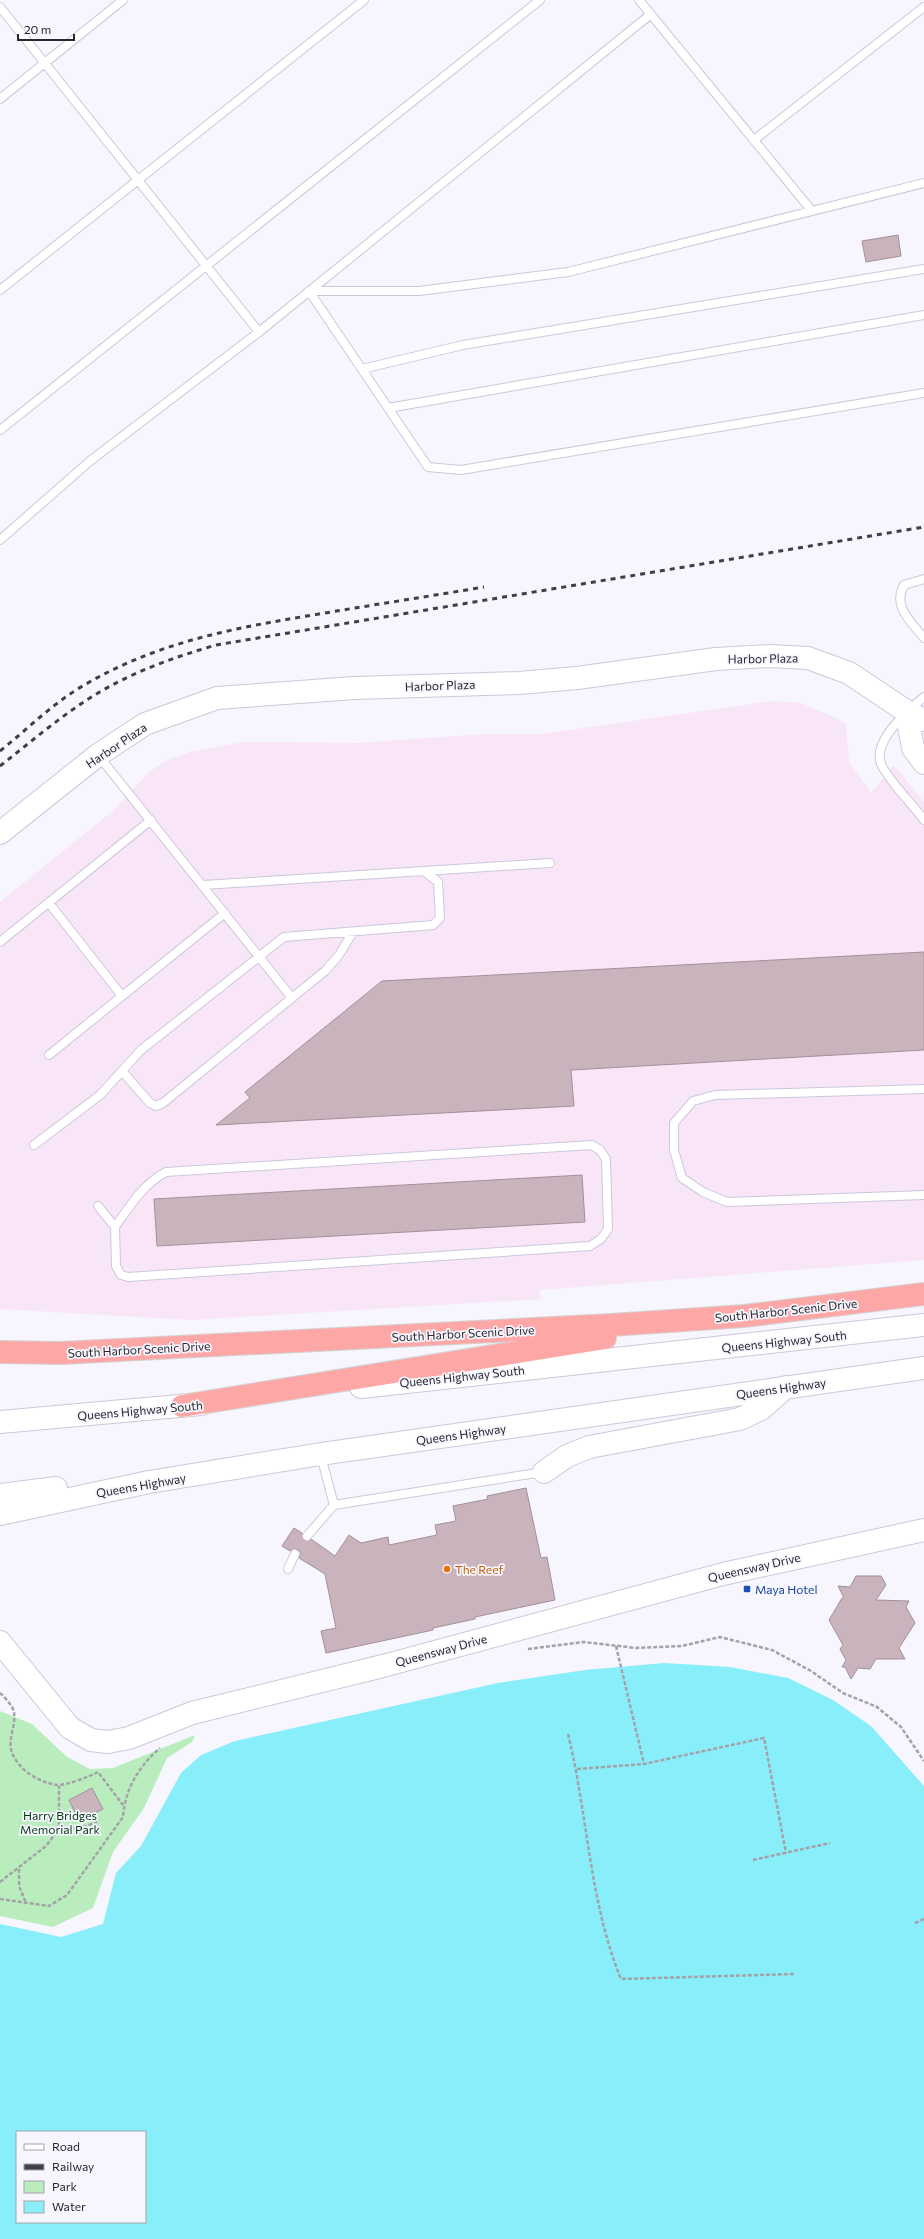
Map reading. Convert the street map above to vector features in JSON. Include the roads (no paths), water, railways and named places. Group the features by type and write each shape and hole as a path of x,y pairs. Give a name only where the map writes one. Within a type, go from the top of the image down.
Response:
{"highway":[{"name":"South Harbor Scenic Drive","path":"0,1352 61,1353 611,1325 744,1316 924,1294"},
{"path":"182,1406 744,1316"}],"main road":[{"name":"Harbor Plaza","path":"0,833 98,755 145,724 217,698 355,688 519,683 577,678 716,659 770,656 808,658 849,673 915,716"},
{"path":"915,716 913,748 924,763"},
{"name":"Queens Highway South","path":"0,1422 182,1406 924,1326"},
{"name":"Queens Highway","path":"0,1514 149,1482 321,1454 924,1368"},
{"path":"544,1472 567,1456 589,1447 740,1419 761,1409 786,1387"},
{"path":"0,1495 240,1468"},
{"path":"0,1529 21,1509"},
{"name":"Queensway Drive","path":"0,1642 70,1728 91,1740 108,1742 129,1738 192,1713 383,1666 723,1574 924,1530"}],"lane":[{"path":"0,99 123,0"},
{"path":"0,290 364,0"},
{"path":"0,430 540,0"},
{"path":"639,0 812,211"},
{"path":"0,7 259,332"},
{"path":"754,140 924,7"},
{"path":"0,540 90,461 259,332 651,14"},
{"path":"309,291 419,291 568,272 924,184"},
{"path":"362,369 463,345 924,269"},
{"path":"309,291 428,467 461,470 924,393"},
{"path":"388,408 924,315"},
{"path":"924,578 904,585 899,594 902,609 924,638"},
{"path":"924,697 915,716 887,735 880,753 882,766 924,820"},
{"path":"98,755 292,998"},
{"path":"0,942 151,820"},
{"path":"203,885 550,863"},
{"path":"34,1145 100,1095 141,1050 260,958 284,937 432,925 440,918 438,882 424,871"},
{"path":"49,903 122,996"},
{"path":"48,1055 225,913"},
{"path":"122,1071 150,1103 156,1106 164,1103 325,971 339,955 353,932"},
{"path":"924,1089 715,1095 693,1101 674,1123 674,1150 682,1178 702,1192 727,1202 924,1195"},
{"path":"98,1206 115,1227 116,1266 121,1275 128,1277 590,1246 601,1239 608,1229 606,1159 600,1150 592,1144 166,1172 154,1178 144,1188 115,1227"},
{"path":"321,1454 334,1505"},
{"path":"307,1536 334,1505 544,1472"},
{"path":"288,1569 295,1554"}],"water":[{"path":"664,1663 730,1667 788,1678 833,1700 871,1726 924,1786 924,2239 0,2239 0,1924 61,1937 103,1924 116,1873 141,1846 181,1773 201,1755 235,1741 498,1683 585,1670"}],"railway":[{"path":"0,766 72,710 112,685 156,665 185,654 216,645 924,527"},
{"path":"0,751 52,707 74,691 143,656 202,637 232,630 484,587"}],"place":[{"name":"The Reef","path":"447,1569"},
{"name":"Maya Hotel","path":"747,1589"}],"park label":[{"name":"Harry Bridges Memorial Park","path":"60,1822"}]}
